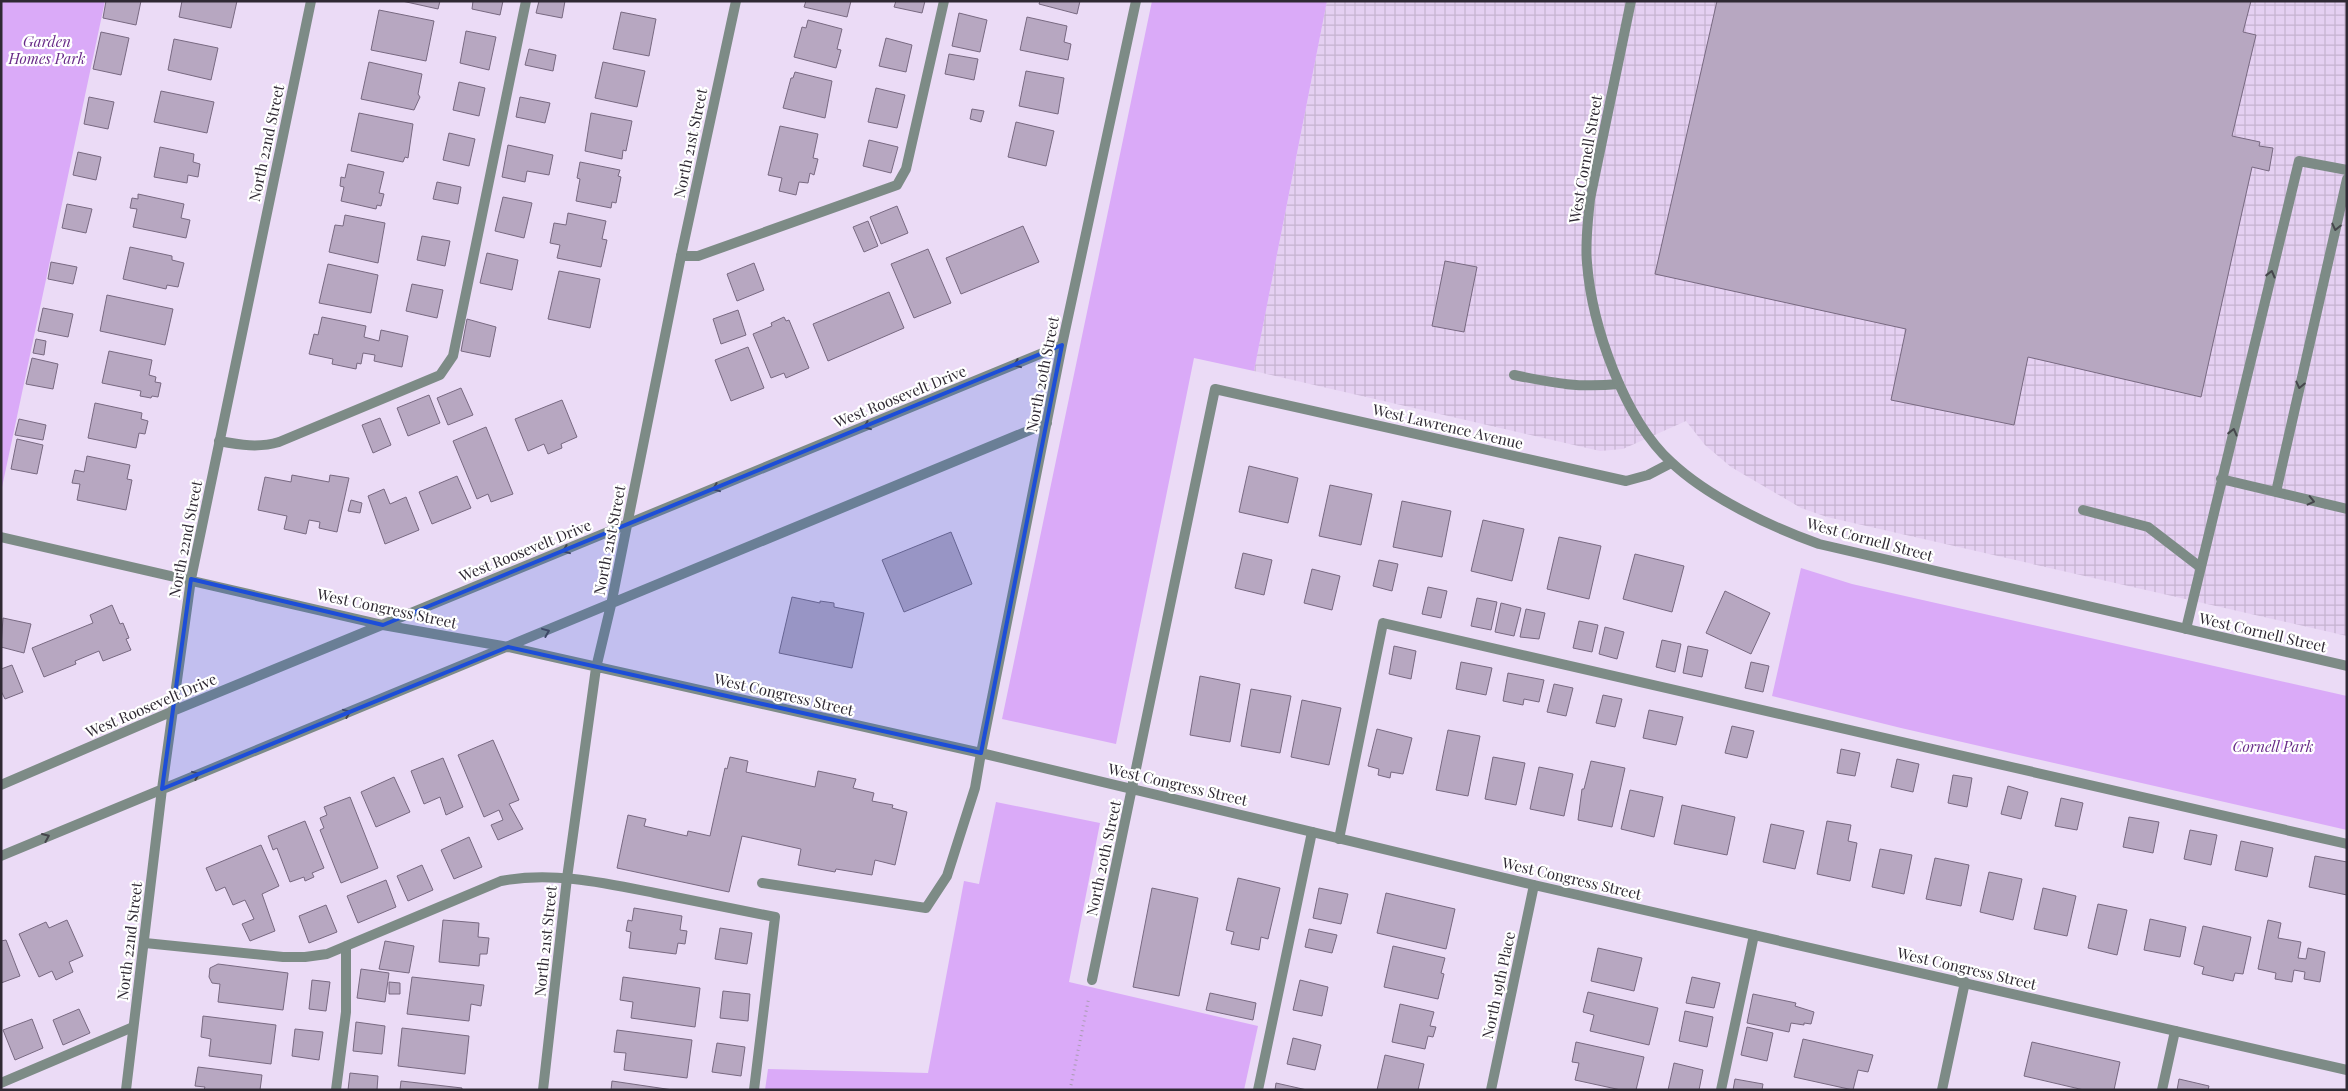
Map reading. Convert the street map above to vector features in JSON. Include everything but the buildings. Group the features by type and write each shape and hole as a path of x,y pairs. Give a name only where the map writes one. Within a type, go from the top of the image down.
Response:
{"street":[{"name":"North 22nd Street","path":"126,1090 162,789 191,579 312,1"},
{"path":"219,441 265,446 279,442 440,375 453,356 526,1"},
{"name":"North 21st Street","path":"544,1090 567,878 596,668 611,605 681,256 736,1"},
{"path":"681,256 698,256 897,185 906,169 944,1"},
{"name":"North 20th Street","path":"762,883 926,908 947,876 975,788 1062,345 1136,1"},
{"name":"West Cornell Street","path":"1630,1 1590,199 1586,230 1586,262 1604,346 1619,384 1657,448 1672,463 1706,488 1753,515 1794,535 1819,544 2347,666"},
{"path":"2186,629 2299,161 2347,170"},
{"path":"2276,492 2347,179"},
{"name":"West Roosevelt Drive","path":"1,785 173,711 1062,345"},
{"path":"1514,375 1568,386 1588,387 1619,384"},
{"name":"North 20th Street","path":"1092,980 1215,389"},
{"name":"West Lawrence Avenue","path":"1215,389 1626,481 1648,475 1672,463"},
{"path":"1,856 508,648 1048,423"},
{"path":"2221,479 2347,509"},
{"path":"2083,510 2148,527 2200,567"},
{"name":"West Congress Street","path":"1,537 191,579 383,625 508,648 981,753 1534,886 1965,982 2347,1070"},
{"path":"1339,838 1383,623 2347,844"},
{"path":"1258,1090 1312,832"},
{"path":"145,943 283,957 327,954 501,881 521,877 567,878 621,886 775,917 754,1090"},
{"name":"North 19th Place","path":"1491,1090 1534,886"},
{"path":"1721,1090 1754,935"},
{"path":"336,1090 346,1012 346,946"},
{"path":"1942,1090 1965,982"},
{"path":"1,1083 133,1027"},
{"path":"2162,1090 2175,1031"}],"path":[{"path":"1070,1090 1092,980"}],"highlighted area":[{"path":"1062,345 981,753 508,647 162,789 191,579 383,625"}],"shaded area":[{"path":"1327,1 2347,1 2347,636 1827,517 1801,508 1731,467 1705,445 1686,421 1623,449 1600,451 1254,371"}],"green space":[{"name":"Garden Homes Park","path":"1,1 105,1 1,492"},
{"path":"1152,1 1327,1 1254,371 1194,358 1116,744 1002,719"},
{"name":"Cornell Park","path":"1801,568 1852,584 2347,696 2347,830 1901,728 1772,696"},
{"path":"996,802 1100,823 1069,982 1258,1026 1244,1090 765,1090 768,1069 928,1073 964,881 979,884"}]}
